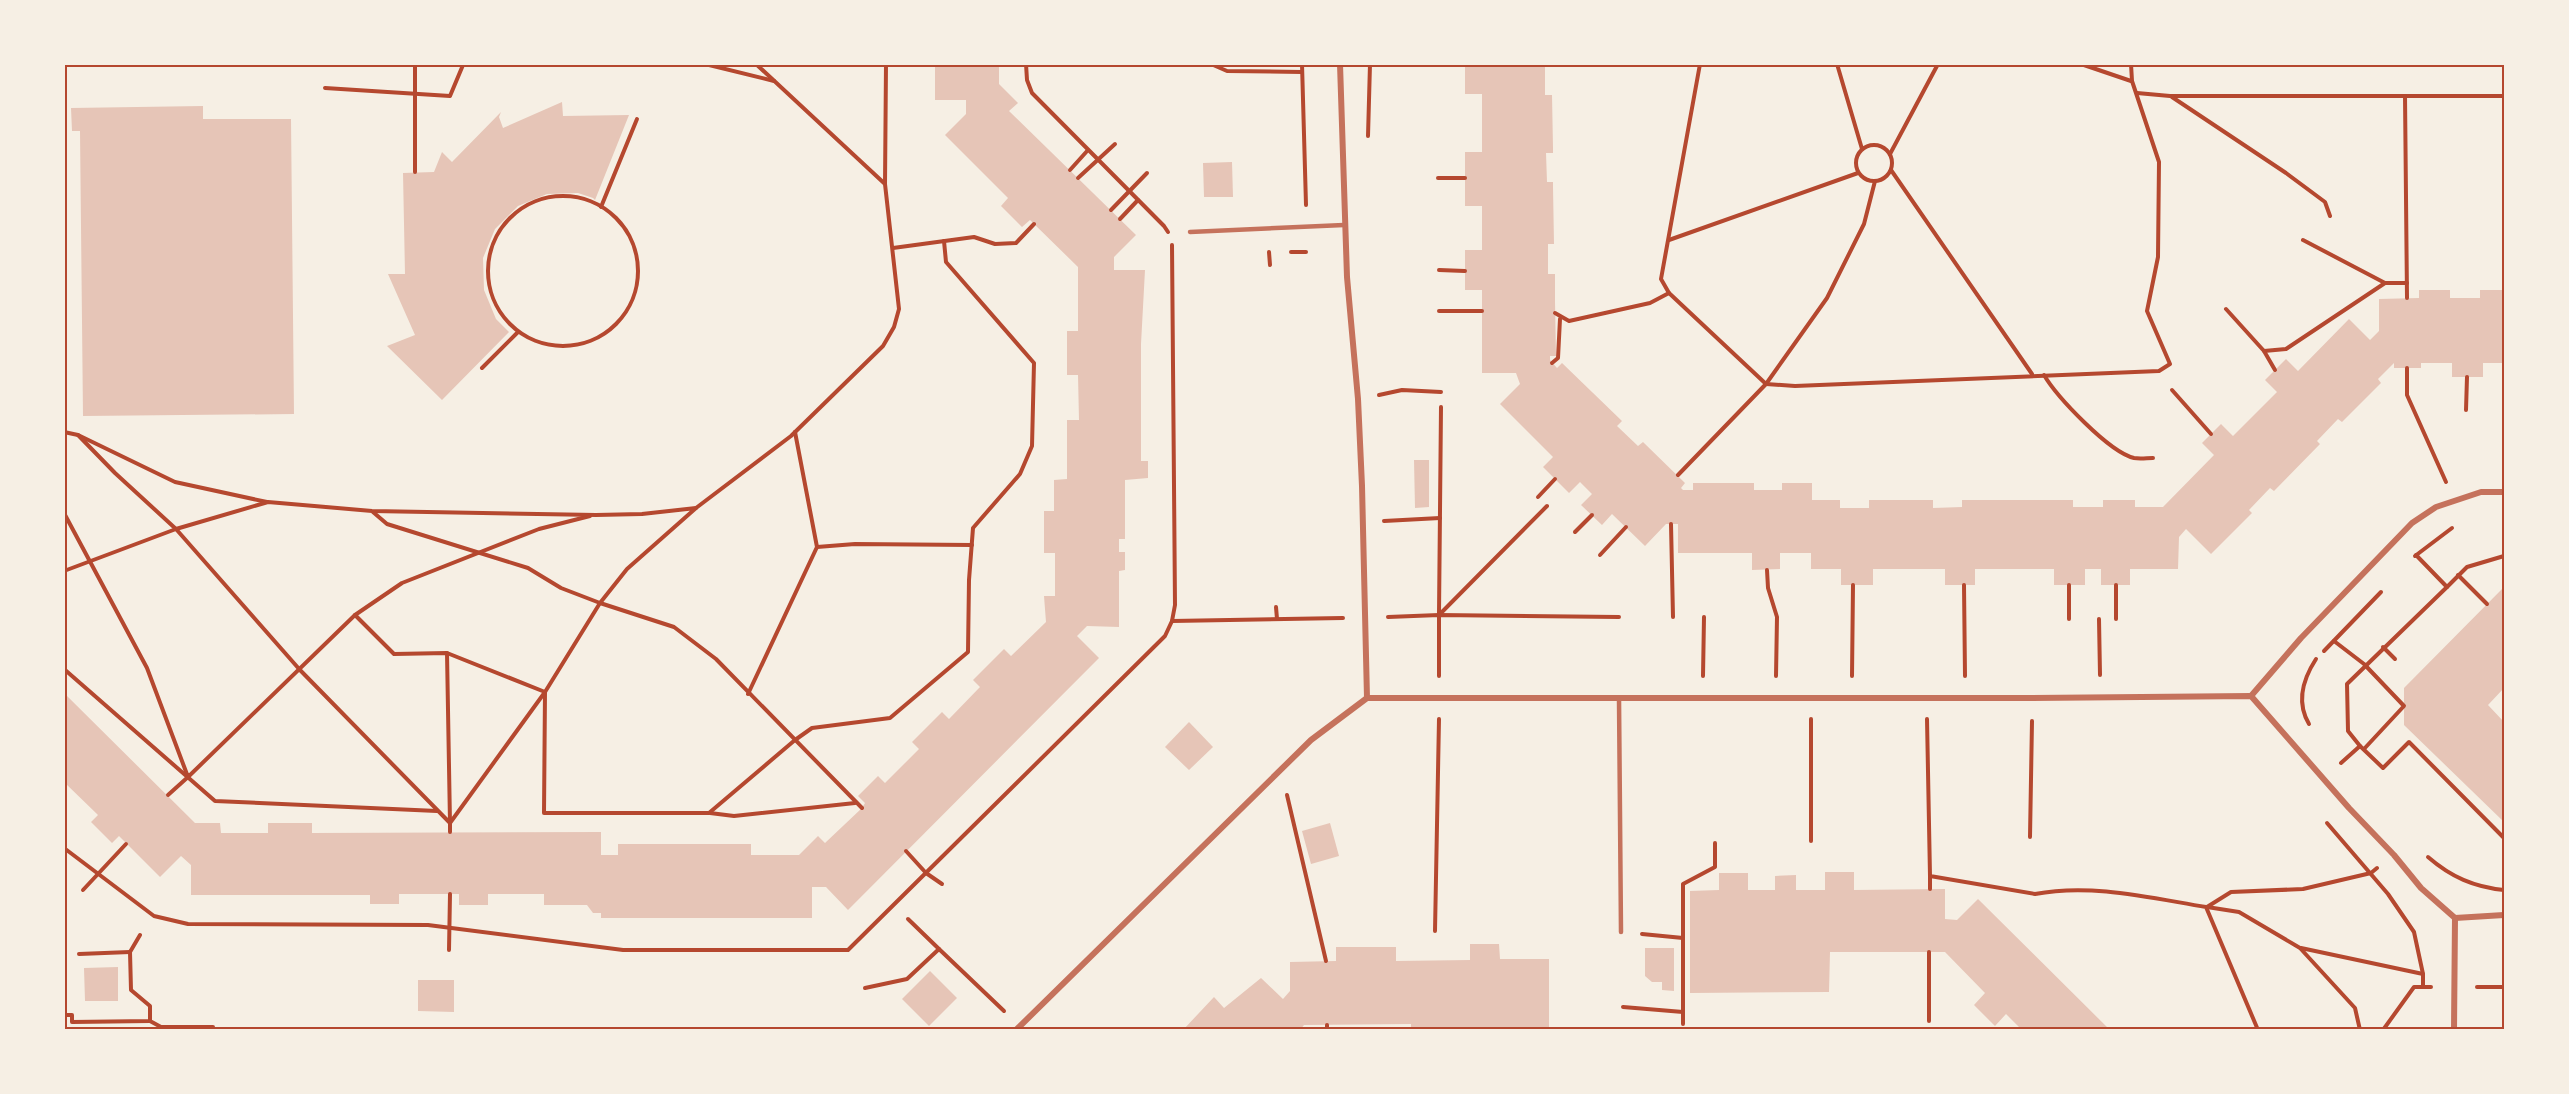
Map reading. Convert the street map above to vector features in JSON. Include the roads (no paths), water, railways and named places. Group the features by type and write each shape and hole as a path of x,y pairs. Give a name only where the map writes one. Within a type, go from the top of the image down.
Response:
{"street":[{"path":"1340,64 1344,225 1351,342 1358,399 1367,698"},
{"path":"1018,1028 1311,740 1367,698 2251,696 2301,638 2412,523 2436,507 2481,492 2505,492"},
{"path":"2251,696 2421,888 2455,918 2505,915"},
{"path":"2454,1029 2455,918"}],"lane":[{"path":"1190,232 1344,225"},
{"path":"1619,698 1621,932"}]}
